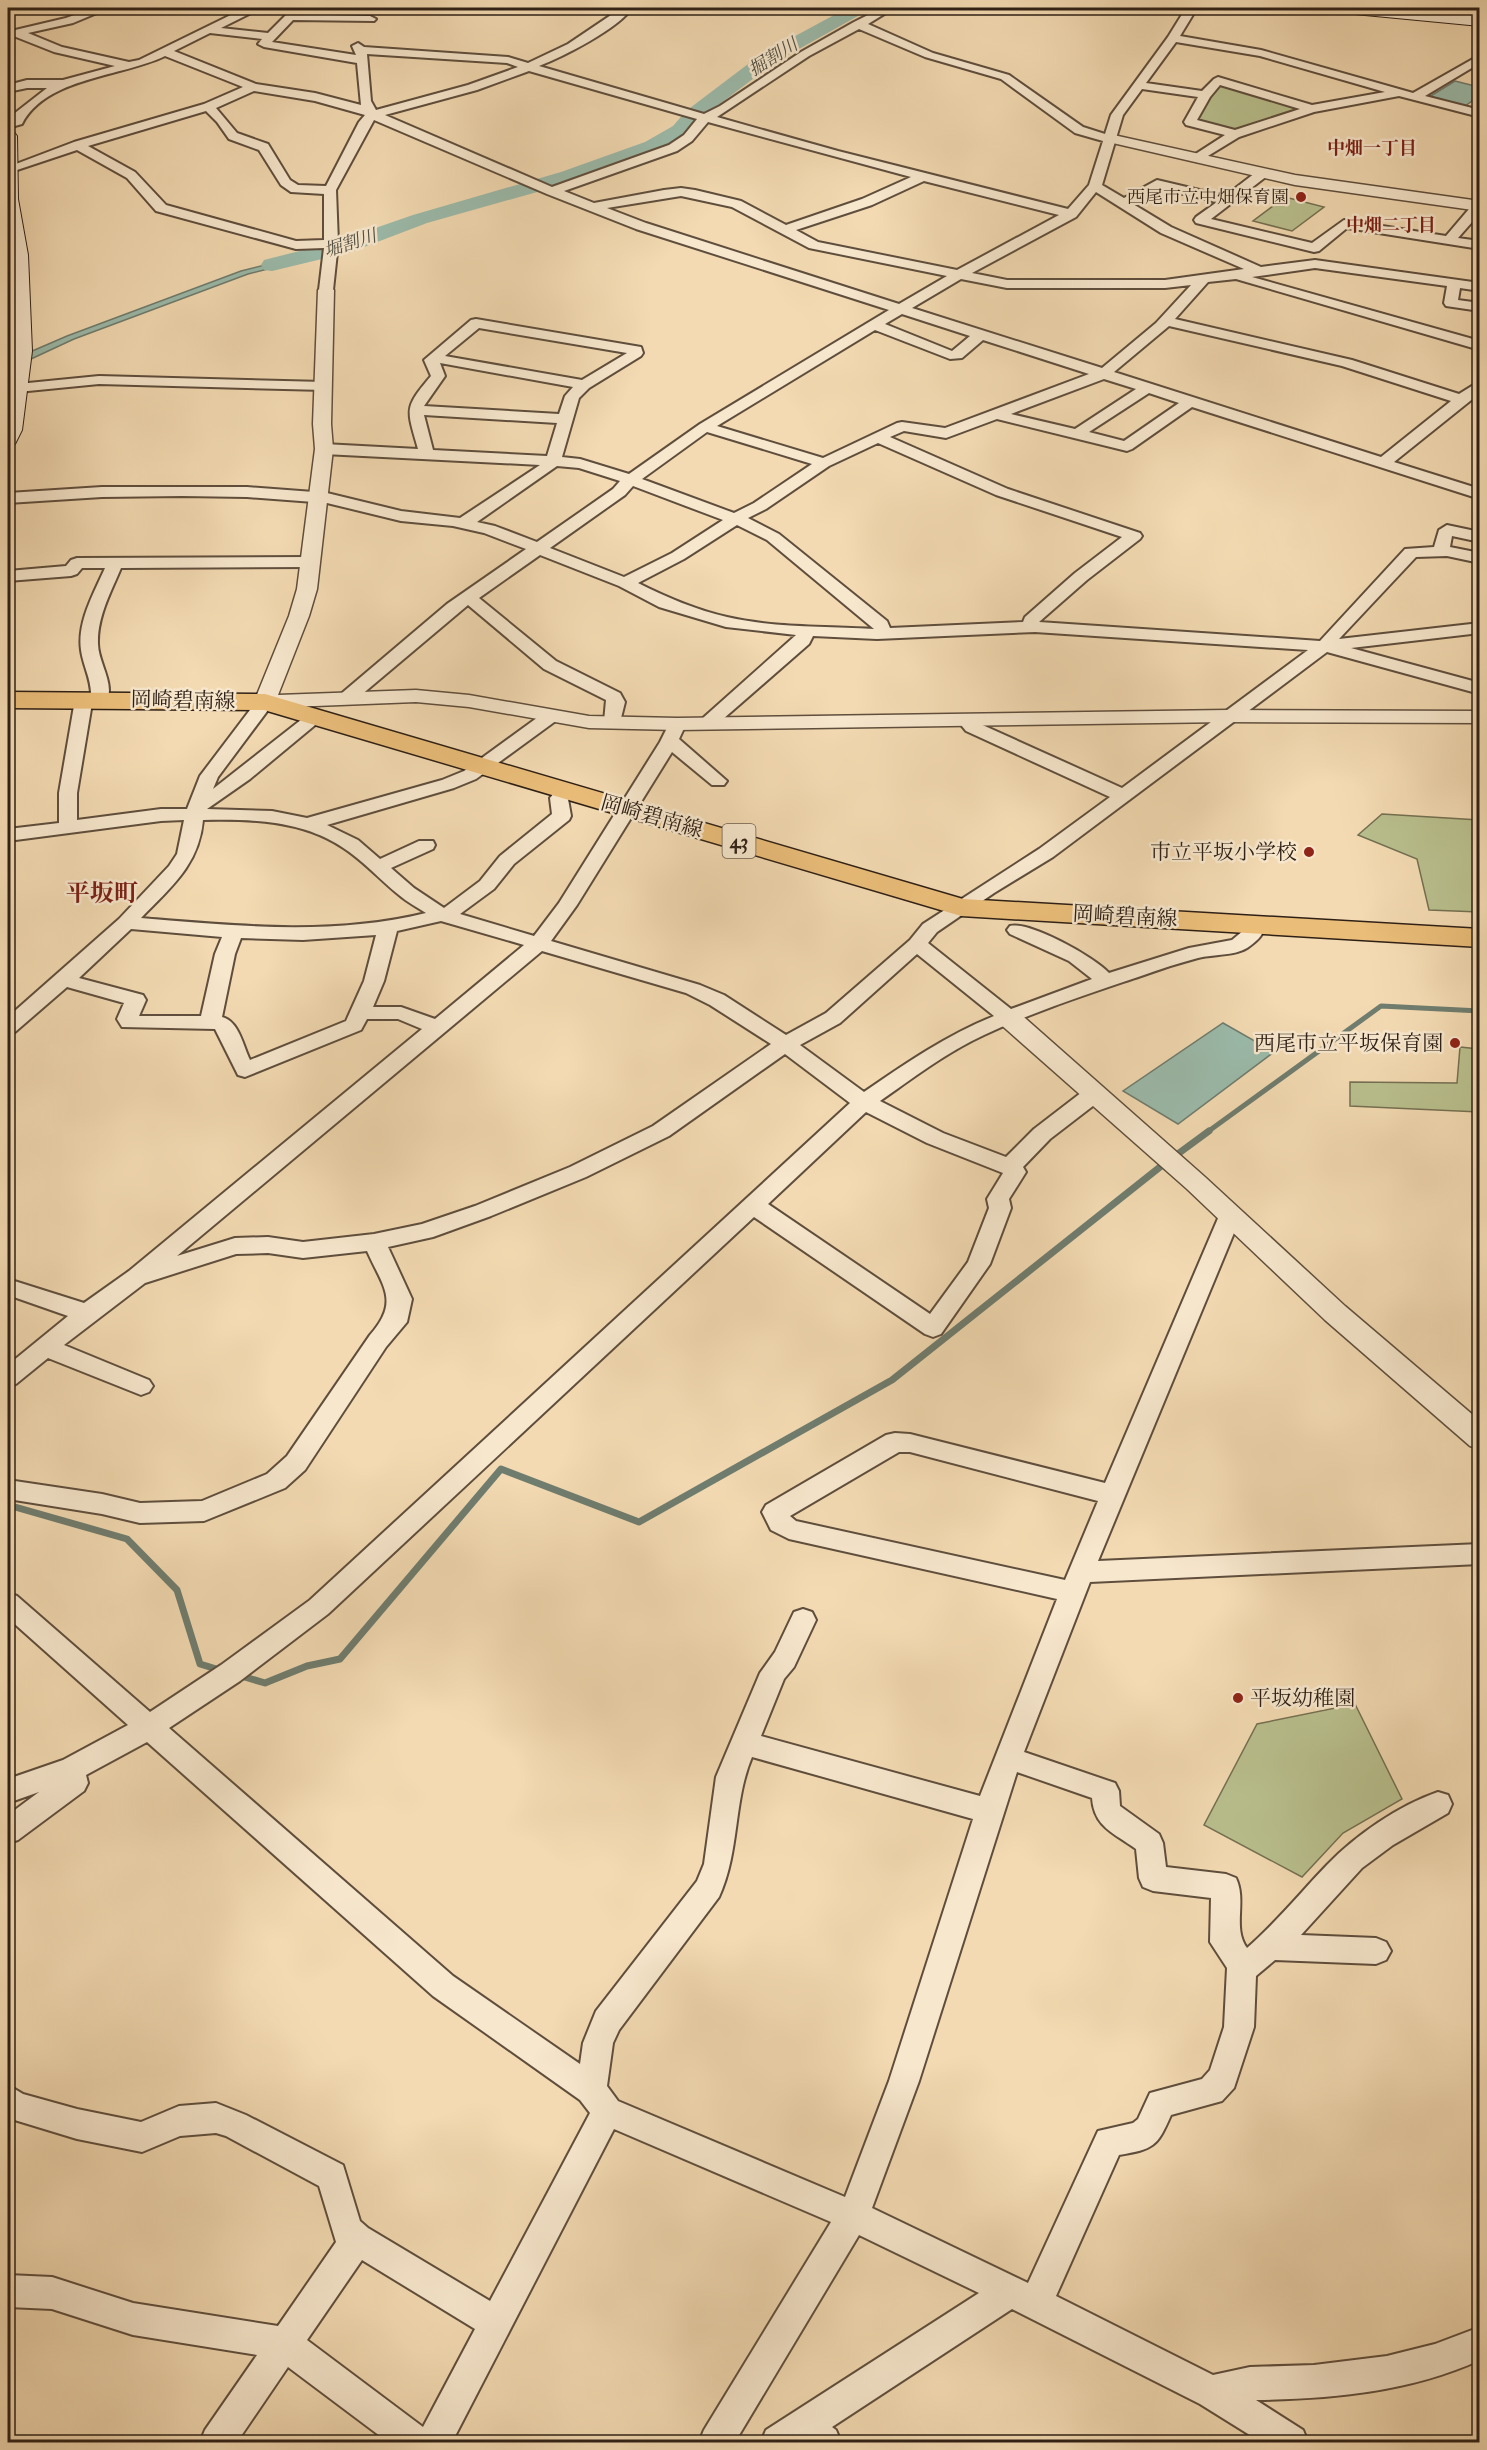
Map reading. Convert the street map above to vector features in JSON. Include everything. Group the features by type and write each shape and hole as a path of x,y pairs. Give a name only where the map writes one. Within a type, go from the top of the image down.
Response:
{"main road":[{"path":"1344,8 1479,21"},
{"path":"8,136 18,388 12,430 8,440"},
{"name":"岡崎碧南線","path":"8,700 265,702 961,907 1479,938"}],"street":[{"path":"13,34 69,21 103,8"},
{"path":"8,124 18,121 19,116 42,95 63,84 129,66 166,52 253,8"},
{"path":"596,8 626,9"},
{"path":"552,191 673,148 688,138 705,118 724,109 805,54 889,8"},
{"path":"348,697 453,608 619,492 629,480 705,427 900,308 1071,214 1095,186 1117,115 1173,38 1191,8"},
{"path":"8,1027 126,923 177,869 186,854 196,810 209,776 265,702 299,616 307,589 324,449 322,424 326,290 331,243 330,190 365,122 372,115 448,95 546,58 600,29 626,9"},
{"path":"371,13 358,33 365,101 372,115"},
{"path":"371,13 290,17 264,44 361,55 483,57 520,62 526,66 705,118 922,177 1071,214"},
{"path":"858,24 929,55 1005,77 1023,87 1079,130 1090,135 1295,180 1479,206"},
{"path":"210,30 270,37"},
{"path":"13,34 58,50 129,66"},
{"path":"1173,38 1261,53 1415,98 1479,114"},
{"path":"166,52 253,87 315,97 366,110 372,115 552,191 641,226 1479,494"},
{"path":"1415,98 1479,58"},
{"path":"1235,134 1190,122 1205,95 1218,81 1312,109"},
{"path":"8,88 27,84 63,84"},
{"path":"1137,85 1205,95"},
{"path":"10,170 78,145 208,107 253,87"},
{"path":"1198,158 1235,134 1312,109 1400,93"},
{"path":"208,107 221,119 233,136 264,147 285,182 294,189 330,190"},
{"path":"78,145 125,171 161,207 180,215 296,245 331,243"},
{"path":"1263,173 1201,220 1314,248"},
{"path":"783,230 867,202 922,177"},
{"path":"1124,204 1157,184 1227,200"},
{"path":"1095,186 1166,230 1261,272"},
{"path":"591,207 681,192 736,204 814,245 1007,284 1070,285 1202,280 1315,264 1479,287"},
{"path":"1449,240 1479,206"},
{"path":"1314,248 1344,224 1479,245"},
{"path":"1314,248 1315,264"},
{"path":"1235,276 1479,346"},
{"path":"625,583 678,556 736,518 760,506 824,463 902,426 946,433 1105,374 1166,321 1202,280"},
{"path":"1454,284 1451,303 1479,307"},
{"path":"1166,321 1347,363 1462,400"},
{"path":"427,455 415,410 420,399 438,376 431,360 476,323 636,350 636,353 584,385 572,396 553,461 547,469 528,479 488,510 462,523"},
{"path":"874,324 950,355 957,355 981,334"},
{"path":"433,358 584,385"},
{"path":"18,388 99,380 324,386"},
{"path":"1383,463 1479,385"},
{"path":"1077,434 1148,387"},
{"path":"994,414 1127,446 1191,401"},
{"path":"415,410 565,419"},
{"path":"705,427 824,463"},
{"path":"880,438 1002,492 1134,536 1098,560 1077,578 1031,621 1031,627"},
{"path":"324,449 553,461 580,464 629,480 736,518 781,543 881,625 883,633"},
{"path":"8,498 182,490 247,492 318,498 401,516 462,523 489,529 625,583 665,603 726,622 806,630 883,633 1031,627 1258,640 1324,646 1479,689"},
{"path":"1442,551 1443,538 1447,530 1479,537"},
{"path":"137,1277 235,1246 268,1245 303,1250 374,1242 425,1231 483,1211 602,1162 661,1131 784,1045 833,1018 916,945 930,928 1046,853 1324,646 1411,552 1442,551 1479,558"},
{"path":"68,827 68,793 91,700 100,678 89,647 91,630 115,562"},
{"path":"8,576 71,571 77,563 310,562"},
{"path":"468,598 485,609 550,665 614,697 616,702 613,722"},
{"path":"1324,646 1479,628"},
{"path":"709,722 803,640 806,630"},
{"path":"265,702 348,697 445,698 589,722 613,722 674,732 709,722 1228,716 1479,717"},
{"path":"196,810 217,796 284,740 317,716"},
{"path":"308,824 448,784 470,775 551,716"},
{"path":"966,720 972,727 1124,796"},
{"path":"674,732 718,781"},
{"path":"8,1378 87,1312 137,1277 539,943 567,905 674,732"},
{"path":"126,923 234,930 330,932 388,927 443,916 487,885 507,860 562,816 559,798 566,791"},
{"path":"8,835 196,810 272,817 308,824 332,833 351,844 407,892 443,916 693,989 717,999 864,1102 935,1138 1010,1167 1015,1172 998,1199 1000,1208 979,1264 933,1328 753,1205"},
{"path":"378,867 426,845"},
{"path":"1196,952 1205,945 1205,921"},
{"path":"8,1791 70,1769 150,1727 253,1657 319,1607 864,1102 931,1056 975,1031 1106,981 1196,952 1238,945 1254,932 1254,924"},
{"path":"64,980 136,1000 127,1019 129,1022 221,1023 225,1027 238,1061 245,1070 354,1025 374,981 388,927"},
{"path":"210,1023 225,954 234,930"},
{"path":"1017,930 1091,966 1106,981"},
{"path":"916,945 1008,1017 1196,1183 1327,1306 1479,1438"},
{"path":"360,1014 401,1013 438,1028"},
{"path":"1010,1167 1042,1134 1094,1094"},
{"path":"716,2442 853,2216 904,2081 989,1811 1008,1758 1199,1284 1230,1216"},
{"path":"8,1490 102,1504 140,1513 204,1511 276,1480 296,1463 378,1341 395,1322 400,1299 374,1242"},
{"path":"8,1287 87,1312"},
{"path":"45,1347 141,1386"},
{"path":"1114,1495 910,1443 896,1442 775,1512 780,1523 789,1529 1077,1582 1479,1554"},
{"path":"8,1603 443,1986 599,2101 960,2266 1212,2391 1291,2442"},
{"path":"434,2442 496,2323 599,2101 598,2043 607,2021 709,1887 718,1864 730,1777 773,1673 785,1659 803,1620"},
{"path":"744,1743 989,1811"},
{"path":"1008,1758 1105,1791 1107,1812 1149,1843 1153,1878 1226,1887 1225,1942 1244,1968"},
{"path":"8,1831 74,1783 70,1769"},
{"path":"802,2437 958,2323 1022,2298 1109,2142 1139,2137 1149,2130 1161,2103 1211,2091 1223,2078 1239,2026 1241,1970 1270,1947 1352,1859 1398,1826 1438,1804"},
{"path":"1270,1947 1376,1951"},
{"path":"10,2108 142,2137 179,2121 216,2118 235,2125 332,2176 347,2230 357,2239 496,2323"},
{"path":"217,2442 283,2343 357,2239"},
{"path":"8,2291 52,2293 133,2319 283,2343 415,2442"},
{"path":"1212,2391 1245,2384 1289,2384 1365,2376 1431,2362 1479,2343"}],"green space":[{"path":"1221,83 1303,108 1234,131 1196,121 1210,96"},
{"path":"1285,197 1324,207 1292,231 1253,221"},
{"path":"1382,814 1479,820 1479,912 1429,910 1417,859 1358,835"},
{"path":"1460,1047 1479,1049 1479,1112 1350,1106 1350,1082 1457,1083"},
{"path":"1355,1704 1402,1799 1343,1833 1302,1877 1204,1825 1257,1724"}],"shaded area":[{"path":"1455,81 1479,87 1479,96 1465,106 1429,97"},
{"path":"319,251 320,256 248,274 74,339 31,359 13,371 8,399 8,366 30,352 241,271"},
{"path":"1223,1023 1274,1052 1178,1124 1123,1091"}],"waterway":[{"name":"堀割川","path":"272,265 343,247 420,219 568,177 652,146 680,130 693,115 767,59 859,8"},
{"path":"1206,1133 1381,1006 1480,1011"},
{"path":"238,1675 265,1683 307,1666 340,1659 501,1469 639,1522 892,1380 1160,1167 1209,1131"},
{"path":"8,1505 127,1539 177,1590 200,1664 223,1671"}],"place":[{"name":"西尾市立中畑保育園","path":"1301,197"},
{"name":"市立平坂小学校","path":"1309,852"},
{"name":"西尾市立平坂保育園","path":"1455,1043"},
{"name":"平坂幼稚園","path":"1238,1698"}],"district":[{"name":"中畑一丁目","path":"1372,148"},
{"name":"中畑二丁目","path":"1391,225"},
{"name":"平坂町","path":"102,893"}],"water label":[{"name":"掘割川","path":"773,57"}]}
